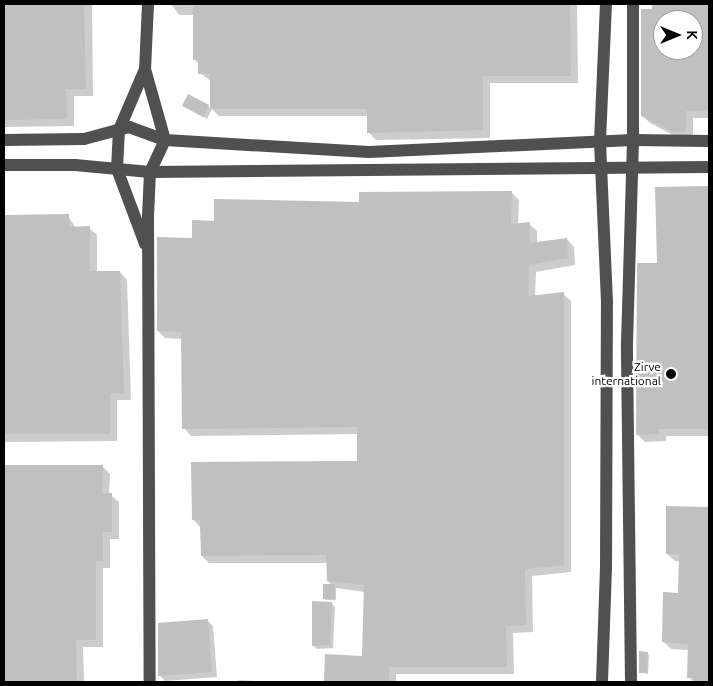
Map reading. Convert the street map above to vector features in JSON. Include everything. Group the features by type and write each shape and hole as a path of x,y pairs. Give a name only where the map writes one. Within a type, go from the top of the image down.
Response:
{"street":[{"path":"148,4 145,69 164,140 150,172 150,682"},
{"path":"602,682 606,569 607,302 600,141 606,4"},
{"path":"631,682 627,343 633,140 633,4"},
{"path":"145,69 118,130 117,169 149,252"},
{"path":"4,140 84,140 129,127 164,140 369,152 600,141 709,141"},
{"path":"4,165 150,172 709,167"}],"building":[{"path":"4,4 84,4 86,89 66,89 67,119 4,120"},
{"path":"193,4 570,4 571,76 483,76 483,130 367,133 367,109 210,109 210,74 198,74 198,60 193,60"},
{"path":"652,4 709,4 709,111 686,111 686,132 673,132 641,116 641,9 652,9"},
{"path":"188,94 209,105 203,117 182,106"},
{"path":"709,186 709,429 659,429 659,434 636,435 637,263 657,263 655,187"},
{"path":"512,191 511,224 530,222 529,243 567,238 568,258 529,265 528,296 564,292 564,565 525,569 526,625 506,626 507,667 389,667 389,682 324,682 325,654 362,656 364,585 327,581 326,555 201,556 200,520 192,520 191,462 357,461 357,427 182,429 181,332 157,331 157,237 192,238 192,220 214,221 214,199 359,202 359,192"},
{"path":"69,214 69,227 90,226 90,271 120,271 124,393 110,393 110,434 4,434 4,215"},
{"path":"4,465 103,465 102,493 112,493 112,532 103,532 103,561 96,561 96,640 76,640 77,682 4,682"},
{"path":"666,506 709,507 709,682 694,682 694,678 687,678 688,644 662,642 663,592 678,593 679,554 666,554"},
{"path":"323,584 335,584 335,599 323,599"},
{"path":"312,601 332,602 330,645 312,646"},
{"path":"208,619 212,672 158,676 158,623"},
{"path":"639,651 648,652 647,673 639,673"}],"place":[{"name":"Zirve international","path":"671,374"}]}
